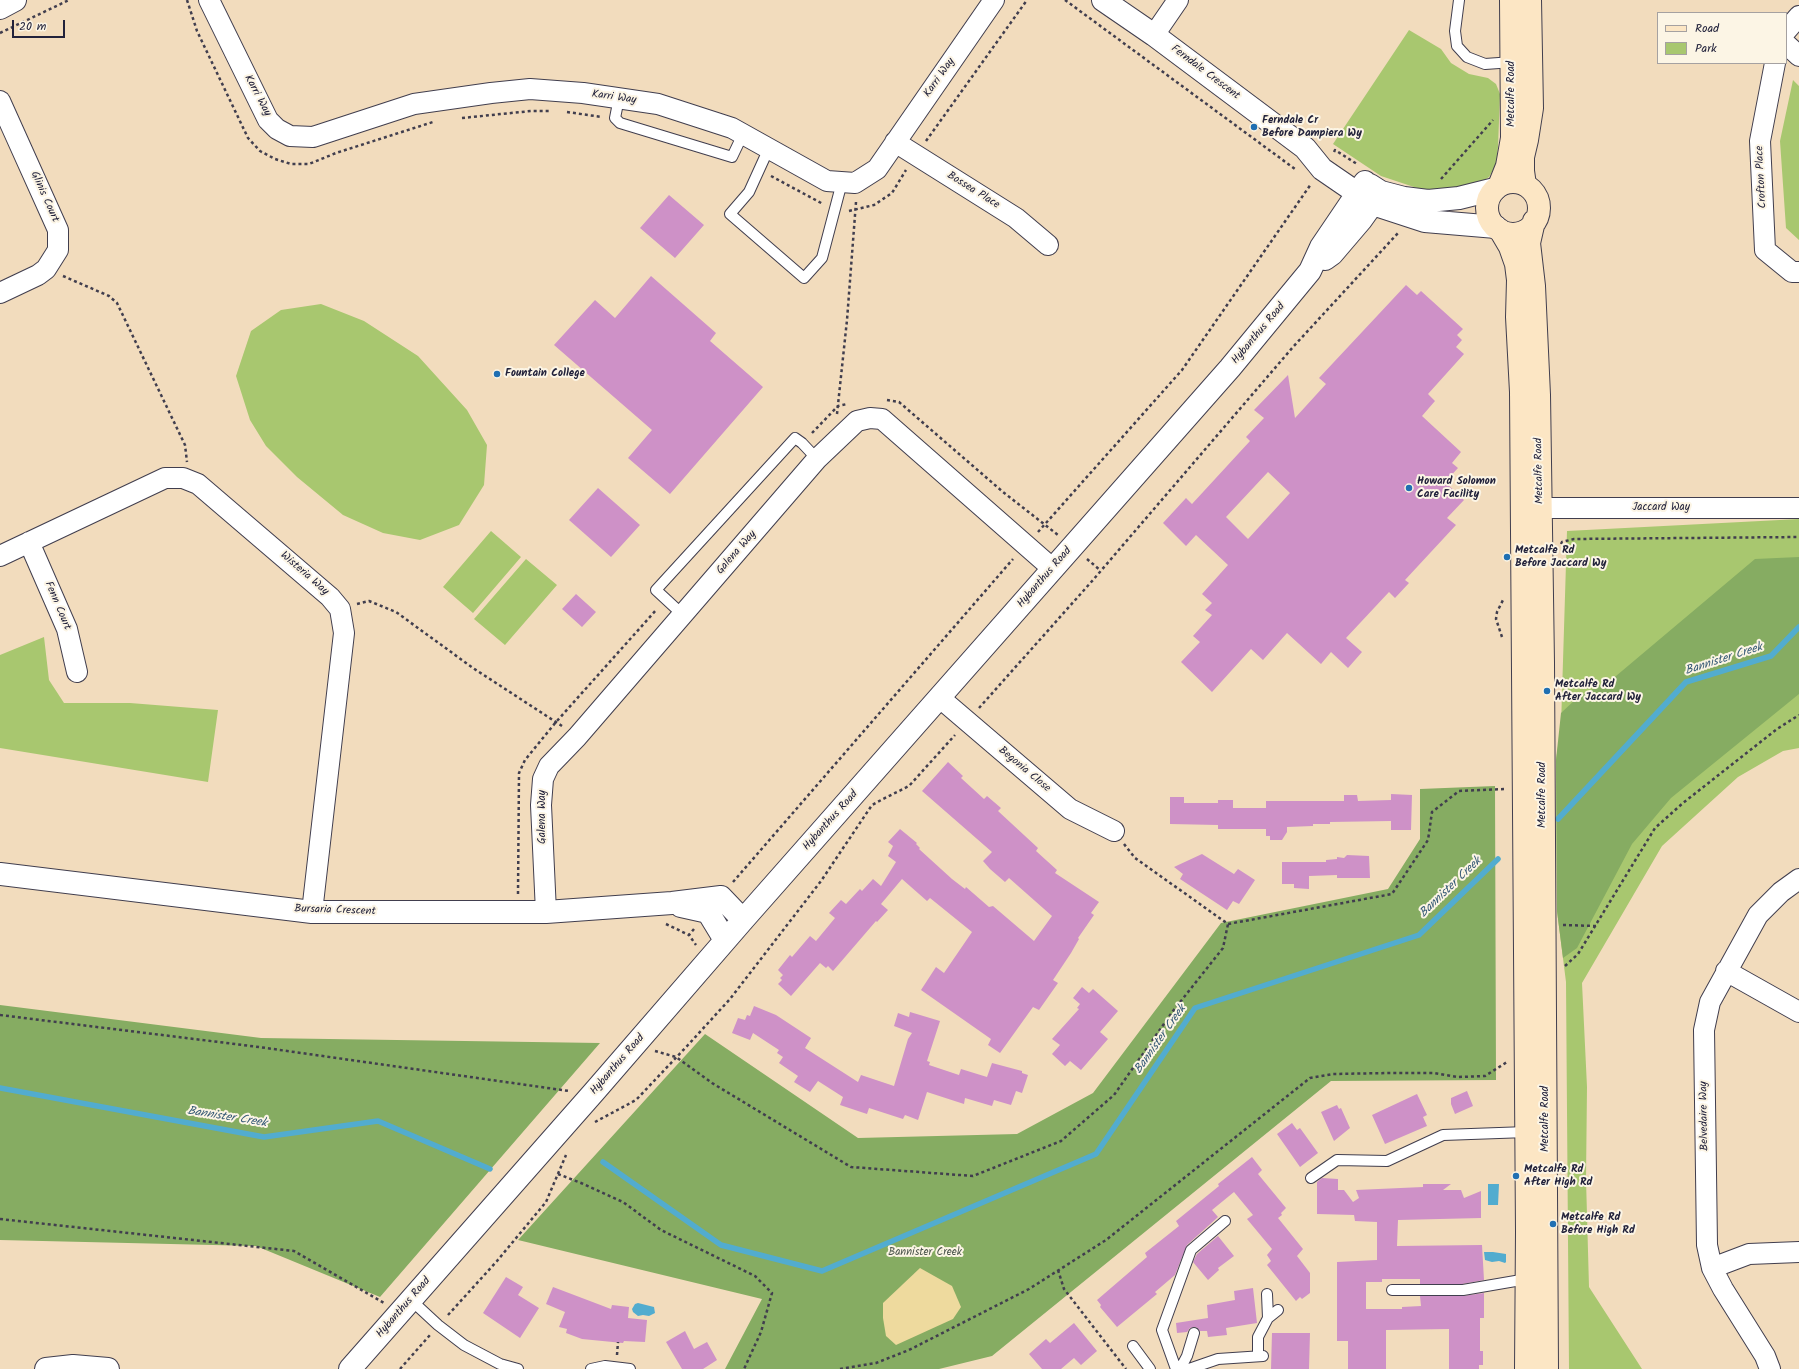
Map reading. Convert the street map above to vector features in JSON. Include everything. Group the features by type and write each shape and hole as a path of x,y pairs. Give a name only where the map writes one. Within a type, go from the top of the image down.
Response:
{"main road":[{"name":"Metcalfe Road","path":"1511,0 1521,62 1532,108 1528,140 1523,156 1523,171 1525,185 1534,192 1538,200 1539,209 1529,243 1534,286 1539,395 1531,508 1526,1369"},
{"name":"Metcalfe Road","path":"1530,0 1507,166 1497,188 1489,198 1487,207 1488,214 1510,247 1516,264 1517,317 1531,508 1547,1369"},
{"path":"1497,188 1515,182 1525,185"},
{"path":"1498,229 1513,234 1522,232 1530,227 1534,222"}],"street":[{"path":"0,8 15,0"},
{"name":"Karri Way","path":"209,0 268,120 277,129 290,136 313,137 414,104 530,89 583,93 658,104 732,128 827,181 849,183 877,169 994,0"},
{"name":"Ferndale Crescent","path":"1102,0 1154,35 1305,148 1330,158 1368,187 1425,221 1498,229"},
{"path":"1154,35 1178,0"},
{"path":"1787,30 1799,16"},
{"path":"1787,45 1799,56"},
{"name":"Crofton Place","path":"1775,64 1760,141 1765,250 1792,272 1799,272"},
{"name":"Glinis Court","path":"0,101 58,230 58,250 46,269 38,275 0,293"},
{"name":"Bossea Place","path":"895,142 1016,218 1048,245"},
{"name":"Ferndale Crescent","path":"1368,187 1404,198 1428,200 1459,198 1497,188"},
{"name":"Hybanthus Road","path":"358,1366 405,1308 725,940 1230,368 1310,271 1332,254 1368,187"},
{"name":"Galena Way","path":"546,912 541,805 543,779 549,766 578,737 817,459 857,421 870,418 882,419 969,497 1053,569"},
{"name":"Wisteria Way","path":"0,556 165,478 183,478 198,484 330,597 340,609"},
{"name":"Jaccard Way","path":"1531,508 1799,508"},
{"name":"Fenn Court","path":"29,542 67,629 77,672"},
{"path":"312,912 344,634 340,609"},
{"name":"Begonia Close","path":"940,698 1070,809 1114,831"},
{"name":"Bursaria Crescent","path":"0,874 312,912 546,912 672,903 714,905"},
{"name":"Belvedaire Way","path":"1770,1369 1765,1356 1723,1289 1712,1268 1707,1245 1704,1030 1710,1002 1758,915 1781,892 1799,880"},
{"path":"714,905 743,920"},
{"path":"714,905 725,940"},
{"path":"1726,972 1799,1012"},
{"path":"1712,1268 1749,1254 1799,1252"},
{"path":"46,1369 74,1366 108,1369"}],"lane":[{"path":"1459,0 1455,31 1458,46 1467,57 1485,64 1521,62"},
{"path":"619,98 614,118 620,123 732,157 743,134"},
{"path":"769,148 749,192 730,214 804,278 822,258 849,183"},
{"path":"684,615 656,590 795,438 817,459"},
{"path":"1311,1178 1337,1160 1387,1161 1444,1135 1527,1132"},
{"path":"1176,1369 1162,1330 1190,1250 1225,1221"},
{"path":"1392,1290 1463,1290 1527,1280"},
{"path":"1267,1294 1268,1318"},
{"path":"405,1308 438,1325 464,1345 500,1364 518,1369"},
{"path":"1189,1369 1218,1359 1260,1356 1258,1337 1268,1318 1278,1310"},
{"path":"1180,1369 1187,1356 1194,1333"},
{"path":"1132,1346 1150,1369"},
{"path":"591,1369 605,1366 630,1369"}],"path":[{"path":"0,33 69,0"},
{"path":"916,155 1027,0"},
{"path":"1065,0 1300,173"},
{"path":"458,118 532,111 553,111"},
{"path":"560,111 614,118"},
{"path":"1436,181 1442,179 1486,126 1498,116"},
{"path":"309,164 336,153 436,121"},
{"path":"1335,150 1368,187"},
{"path":"698,947 689,935 1026,545 1046,525 1182,370 1312,182 1318,186"},
{"path":"849,183 856,217 838,406 853,403"},
{"path":"976,712 1247,402 1293,347 1399,233"},
{"path":"46,269 109,296 117,303 185,445 188,458 183,478"},
{"path":"883,399 898,402 1025,511 1046,525 1100,570"},
{"path":"1561,548 1562,542 1574,540 1799,537"},
{"path":"340,609 369,601 396,612 473,668 578,737"},
{"path":"1561,969 1578,954 1654,828 1683,803 1777,729 1799,716"},
{"path":"590,1125 636,1100 745,980 821,881 872,805 909,786 959,730"},
{"path":"1114,831 1135,858 1228,924 1392,894 1428,840 1432,812 1459,791 1508,789"},
{"path":"636,1044 676,1057 712,1083 851,1167 973,1176 1061,1141 1114,1095 1173,1011 1224,948 1228,924"},
{"path":"1560,925 1596,926"},
{"path":"0,1015 260,1047 581,1092 594,1092"},
{"path":"840,1369 876,1363 909,1350 1029,1289 1106,1240 1310,1078 1333,1074 1389,1073 1434,1073 1458,1077 1484,1076 1511,1060"},
{"path":"400,1369 497,1261 546,1202 567,1152"},
{"path":"558,1174 582,1183 623,1202 661,1230 756,1276 772,1293 760,1332 744,1369"},
{"path":"0,1219 294,1251 378,1299 405,1308"},
{"path":"1058,1270 1064,1289 1126,1369"}],"green space":[{"path":"1409,30 1441,49 1451,63 1469,74 1488,78 1496,84 1500,94 1496,165 1489,177 1480,183 1439,194 1381,176 1333,144"},
{"path":"1793,80 1799,86 1799,240 1786,228 1780,141"},
{"path":"321,304 364,321 418,356 467,410 487,445 484,485 459,525 420,540 383,533 343,515 297,477 266,446 250,420 236,376 251,331 281,310"},
{"name":"Bannister Creek","path":"1799,519 1799,748 1783,751 1738,777 1662,846 1582,983 1587,1087 1586,1179 1589,1287 1642,1369 1569,1369 1566,982 1557,911 1556,760 1561,726 1567,531"},
{"path":"491,531 521,557 473,613 443,587"},
{"path":"1799,557 1799,694 1671,798 1632,844 1577,948 1563,958 1557,911 1556,760 1561,713 1577,698 1616,676 1755,559"},
{"path":"526,559 557,585 505,645 474,619"},
{"path":"44,637 49,680 64,703 130,703 218,710 208,782 0,748 0,655"},
{"name":"Bannister Creek","path":"1495,786 1496,1080 1331,1081 992,1356 939,1369 725,1369 762,1299 518,1240 705,1034 858,1138 1017,1134 1093,1093 1221,923 1388,889 1420,839 1420,789"},
{"name":"Bannister Creek","path":"0,1005 261,1038 600,1043 380,1297 256,1246 0,1240"}],"sand":[{"path":"920,1268 952,1286 961,1307 953,1319 896,1345 886,1336 883,1318 883,1303"}],"water":[{"path":"1488,1184 1499,1184 1498,1205 1488,1205"},
{"path":"1484,1252 1506,1254 1506,1262 1492,1262 1485,1260"},
{"path":"638,1303 654,1307 655,1313 649,1316 638,1316 632,1309 635,1304"}],"building":[{"path":"669,195 704,225 675,258 640,228"},
{"path":"651,276 716,333 710,341 763,387 670,494 628,458 652,430 554,345 595,300 615,318"},
{"name":"Howard Solomon Care Facility","path":"1406,285 1417,295 1421,291 1463,329 1457,335 1462,340 1456,347 1464,354 1428,394 1435,401 1422,416 1461,452 1452,463 1458,468 1445,482 1464,500 1447,518 1456,525 1405,580 1409,583 1395,598 1389,592 1346,638 1362,652 1348,668 1331,652 1321,664 1287,633 1263,660 1251,649 1212,692 1181,662 1200,642 1193,636 1212,615 1205,610 1212,603 1202,594 1228,565 1196,535 1186,546 1163,523 1186,498 1192,504 1250,441 1246,437 1264,418 1254,410 1288,375 1295,418 1326,384 1319,378","holes":["1268,472 1290,493 1248,539 1226,517"]},
{"path":"598,488 640,525 611,557 569,520"},
{"path":"576,594 596,612 582,627 562,609"},
{"path":"948,762 963,776 961,778 984,799 987,796 1001,808 998,811 1038,848 1036,851 1057,870 1055,873 1099,902 1091,913 1094,915 1078,938 1079,939 1071,953 1053,980 1058,983 1039,1010 1033,1007 1000,1053 988,1045 991,1039 921,990 936,967 944,973 972,932 930,898 927,901 902,879 881,904 888,910 877,922 876,921 833,971 828,966 826,968 820,963 791,996 778,984 782,980 780,978 783,975 778,970 790,955 792,957 810,936 816,941 835,918 829,913 841,900 846,904 860,889 862,891 873,879 881,886 896,862 888,856 893,846 888,842 900,829 917,843 916,844 920,848 919,849 952,879 965,889 966,887 989,907 993,906 1034,941 1052,916 1009,878 1005,882 990,869 983,861 992,852 922,791"},
{"path":"1391,794 1412,795 1411,830 1391,830 1391,821 1330,822 1330,824 1313,824 1313,826 1287,827 1287,832 1282,840 1270,840 1270,836 1266,836 1266,829 1218,829 1218,825 1170,824 1170,797 1184,797 1184,803 1218,803 1218,800 1233,800 1233,808 1266,808 1266,801 1344,801 1344,795 1357,795 1358,801 1391,800"},
{"path":"1202,854 1234,874 1238,869 1255,880 1239,904 1233,901 1227,910 1180,879 1183,874 1174,867"},
{"path":"1347,855 1369,856 1370,878 1337,878 1337,875 1309,876 1309,889 1294,888 1294,884 1282,884 1282,862 1326,862 1326,860 1337,859 1337,857 1344,858"},
{"path":"1082,987 1089,993 1093,989 1118,1011 1100,1032 1108,1039 1081,1070 1070,1061 1065,1066 1052,1054 1060,1045 1052,1039 1079,1009 1077,1008 1080,1004 1073,998"},
{"path":"754,1006 776,1015 811,1038 805,1048 858,1082 861,1075 894,1086 908,1039 912,1033 894,1026 898,1013 909,1017 910,1012 940,1021 927,1061 930,1062 929,1065 959,1075 961,1069 987,1077 992,1063 1022,1071 1022,1073 1028,1075 1022,1093 1016,1091 1011,1105 994,1100 992,1106 965,1098 964,1104 927,1092 918,1120 905,1115 903,1119 869,1108 867,1114 840,1105 843,1097 818,1081 810,1092 794,1082 798,1076 779,1063 783,1057 777,1053 779,1050 753,1033 750,1040 732,1033 738,1018 745,1020 747,1015 750,1016"},
{"path":"1467,1091 1473,1106 1455,1114 1451,1104 1451,1098"},
{"path":"1417,1094 1427,1115 1423,1117 1427,1126 1385,1144 1372,1115"},
{"path":"1337,1105 1339,1109 1341,1108 1350,1128 1334,1141 1321,1112"},
{"path":"1292,1123 1297,1130 1300,1128 1318,1153 1300,1167 1277,1134"},
{"path":"1252,1157 1262,1170 1258,1174 1286,1208 1281,1213 1282,1215 1278,1218 1303,1249 1297,1256 1310,1273 1310,1293 1302,1299 1300,1297 1296,1301 1267,1265 1271,1261 1267,1255 1272,1249 1247,1219 1253,1215 1234,1192 1212,1210 1218,1217 1187,1245 1175,1275 1155,1292 1157,1294 1117,1327 1100,1307 1101,1305 1097,1300 1147,1257 1145,1253 1179,1226 1176,1221 1219,1186 1218,1184"},
{"path":"1322,1178 1338,1179 1338,1190 1344,1190 1353,1202 1359,1198 1356,1190 1423,1187 1423,1184 1451,1184 1443,1190 1461,1190 1464,1198 1481,1191 1481,1218 1398,1220 1397,1246 1482,1245 1484,1280 1462,1284 1420,1284 1420,1279 1382,1279 1382,1282 1366,1282 1366,1309 1402,1309 1402,1307 1421,1306 1420,1296 1463,1296 1484,1293 1484,1318 1480,1318 1480,1351 1483,1351 1483,1365 1479,1365 1479,1369 1449,1369 1449,1329 1386,1330 1386,1369 1348,1369 1348,1341 1337,1341 1337,1262 1377,1260 1377,1222 1355,1221 1354,1215 1317,1214 1317,1182"},
{"path":"1218,1236 1234,1256 1218,1268 1219,1270 1208,1280 1193,1262 1197,1254"},
{"path":"506,1277 523,1287 518,1295 539,1308 520,1338 483,1313"},
{"path":"553,1287 611,1309 612,1305 629,1307 628,1318 647,1320 645,1342 624,1341 623,1343 582,1339 566,1333 567,1329 559,1327 565,1312 546,1304"},
{"path":"1253,1288 1257,1323 1226,1328 1227,1335 1208,1337 1207,1331 1200,1331 1196,1327 1190,1328 1187,1332 1177,1333 1176,1323 1208,1318 1207,1305 1235,1300 1234,1291"},
{"path":"1074,1323 1097,1351 1081,1365 1074,1358 1061,1369 1042,1369 1029,1354 1046,1339 1050,1343"},
{"path":"685,1331 694,1349 707,1342 717,1360 703,1369 682,1369 666,1342"},
{"path":"1272,1333 1310,1333 1309,1369 1271,1369"}],"waterway":[{"name":"Bannister Creek","path":"1558,819 1686,682 1771,656 1799,627"},
{"name":"Bannister Creek","path":"603,1162 721,1245 822,1271 1096,1154 1195,1008 1419,935 1498,859"},
{"name":"Bannister Creek","path":"0,1088 264,1137 378,1121 490,1169"}],"place":[{"name":"Ferndale Cr Before Dampiera Wy","path":"1254,127"},
{"name":"Fountain College","path":"497,374"},
{"name":"Howard Solomon Care Facility","path":"1409,488"},
{"name":"Metcalfe Rd Before Jaccard Wy","path":"1507,557"},
{"name":"Metcalfe Rd After Jaccard Wy","path":"1547,691"},
{"name":"Metcalfe Rd After High Rd","path":"1516,1176"},
{"name":"Metcalfe Rd Before High Rd","path":"1553,1224"}]}
